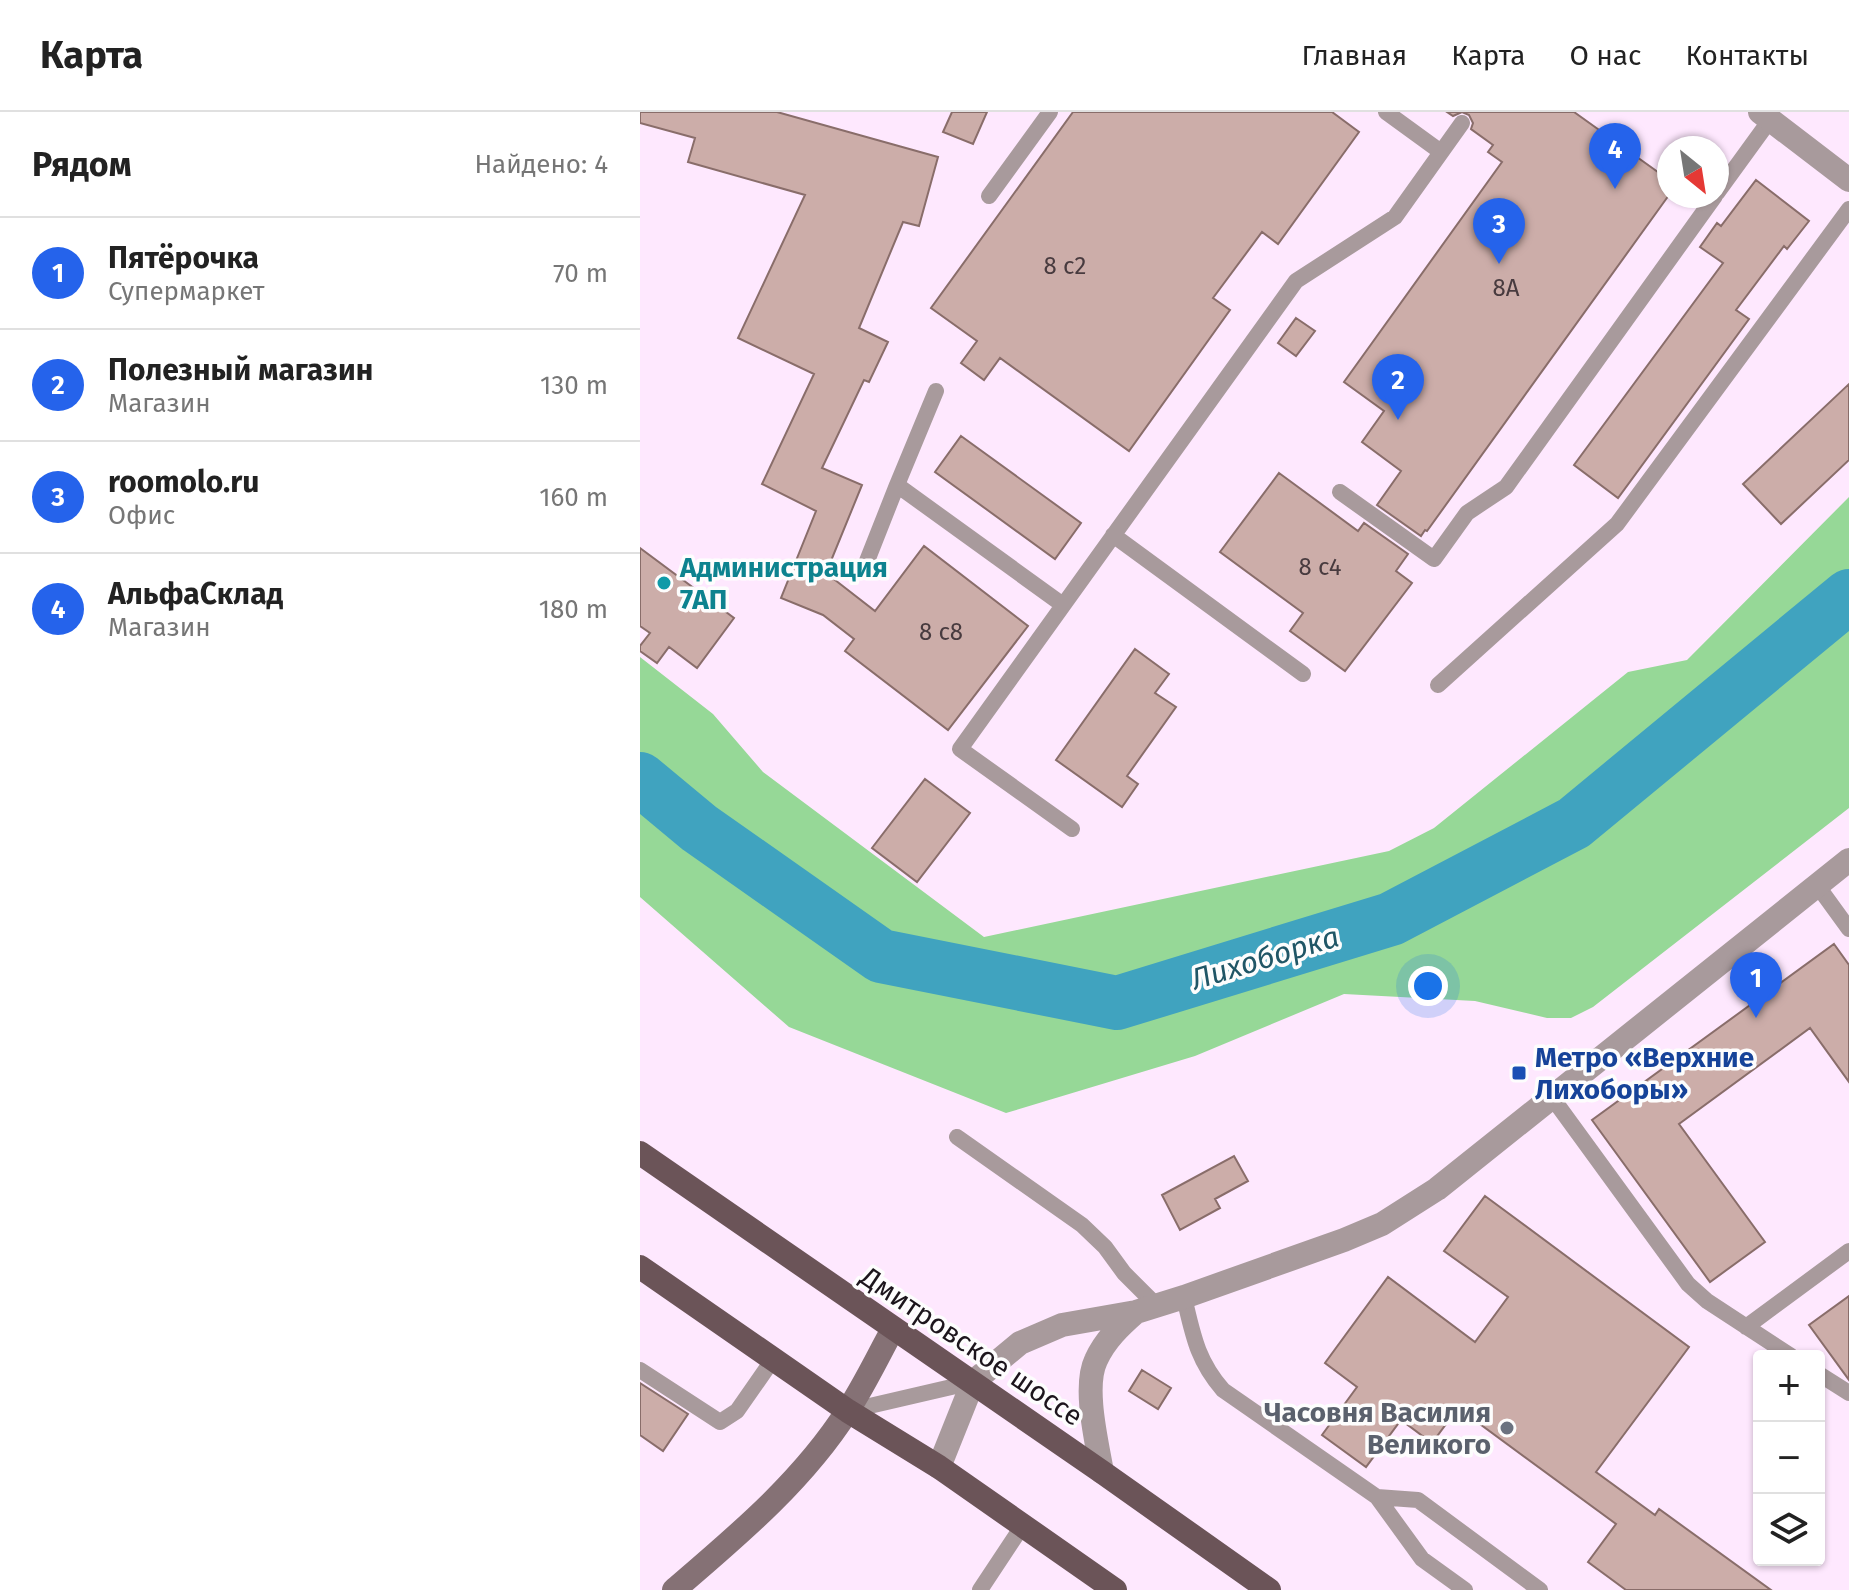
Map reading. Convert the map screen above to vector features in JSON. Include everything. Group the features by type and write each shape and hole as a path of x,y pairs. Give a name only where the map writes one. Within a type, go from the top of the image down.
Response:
{"main road":[{"name":"Дмитровское шоссе","path":"640,1153 1269,1590"},
{"path":"640,1267 848,1411 939,1467 1115,1590"},
{"path":"674,1590 764,1512 812,1458 848,1411 893,1329"}],"street":[{"path":"1765,116 1849,180"},
{"path":"939,1467 973,1382 1020,1343 1062,1325 1184,1297 1382,1224 1437,1189 1849,860"},
{"path":"1102,1472 1091,1394 1092,1372 1095,1361 1113,1332 1146,1308"}],"lane":[{"path":"989,196 1050,112"},
{"path":"1386,112 1441,152"},
{"path":"1729,174 1765,116"},
{"path":"1072,829 960,749 1296,281 1395,217 1462,123"},
{"path":"1340,492 1434,559 1467,513 1506,487 1707,208"},
{"path":"1438,685 1617,524 1849,209"},
{"path":"867,561 936,391"},
{"path":"897,485 1063,605"},
{"path":"1113,535 1303,674"},
{"path":"1817,885 1849,929"},
{"path":"1551,1096 1700,1296 1782,1350"},
{"path":"957,1137 1082,1225 1105,1247 1146,1308"},
{"path":"1746,1327 1849,1251"},
{"path":"1678,1270 1693,1259"},
{"path":"1184,1297 1196,1350 1223,1390 1377,1497 1422,1559 1465,1590"},
{"path":"640,1370 720,1422 737,1411 774,1358"},
{"path":"1825,1378 1849,1393"},
{"path":"848,1411 973,1382"},
{"path":"1377,1497 1418,1500 1540,1590"},
{"path":"980,1590 1023,1525"}],"green space":[{"path":"1849,497 1849,808 1593,1007 1571,1018 1547,1018 1475,1001 1344,994 1195,1056 1006,1113 789,1027 640,897 640,657 713,714 763,772 984,937 1389,851 1434,828 1628,672 1687,660"}],"building":[{"path":"640,112 777,112 938,157 919,226 903,222 859,328 888,342 869,382 864,380 822,468 862,485 826,573 875,611 924,546 1028,626 948,730 845,651 854,639 823,615 781,598 816,511 762,484 814,374 738,338 805,195 688,162 695,138 640,123"},
{"path":"952,112 987,112 973,144 943,132"},
{"path":"1073,112 1332,112 1359,132 1278,244 1262,232 1213,298 1230,310 1129,451 1000,358 984,380 961,363 977,341 931,308"},
{"path":"1462,112 1574,112 1657,171 1657,208 1660,208 1421,536 1377,505 1401,471 1362,442 1384,411 1344,382 1502,162 1488,152 1493,145 1471,129 1473,123 1469,115"},
{"path":"1756,180 1809,221 1787,249 1784,246 1736,310 1749,319 1618,498 1574,465 1723,263 1700,247 1717,223 1721,226"},
{"path":"1296,318 1315,331 1296,356 1278,343"},
{"path":"1849,384 1849,460 1781,524 1743,484"},
{"path":"961,436 1081,523 1055,559 935,472"},
{"path":"1279,473 1358,531 1364,523 1408,554 1396,571 1412,583 1345,671 1290,631 1303,613 1220,552"},
{"name":"Администрация 7АП","path":"640,548 734,618 697,668 669,647 657,663 640,651 640,646 650,633 640,626"},
{"path":"1135,649 1169,674 1155,693 1176,707 1127,776 1138,784 1122,807 1056,760"},
{"path":"925,779 970,813 917,882 872,848"},
{"path":"1834,944 1849,965 1849,1082 1810,1028 1679,1124 1765,1242 1710,1282 1592,1120"},
{"path":"1234,1156 1248,1181 1215,1199 1220,1208 1180,1230 1162,1195"},
{"path":"1485,1196 1689,1347 1596,1472 1655,1515 1659,1509 1771,1590 1626,1590 1588,1562 1616,1524 1458,1408 1432,1443 1401,1420 1366,1467 1322,1435 1357,1387 1325,1363 1388,1277 1475,1342 1508,1297 1444,1251"},
{"path":"1849,1296 1849,1380 1809,1325"},
{"path":"1142,1370 1171,1388 1158,1409 1129,1391"},
{"path":"640,1383 688,1414 663,1451 640,1435"}],"waterway":[{"name":"Лихоборка","path":"640,779 699,828 881,956 1117,1003 1391,919 1574,823 1849,596"}],"place":[{"name":"АльфаСклад","path":"1615,189"},
{"name":"roomolo.ru","path":"1499,264"},
{"name":"Полезный магазин","path":"1398,420"},
{"name":"Администрация 7АП","path":"664,583"},
{"name":"Пятёрочка","path":"1756,1018"},
{"name":"Метро «Верхние Лихоборы»","path":"1519,1073"},
{"name":"Часовня Василия Великого","path":"1507,1428"}]}
